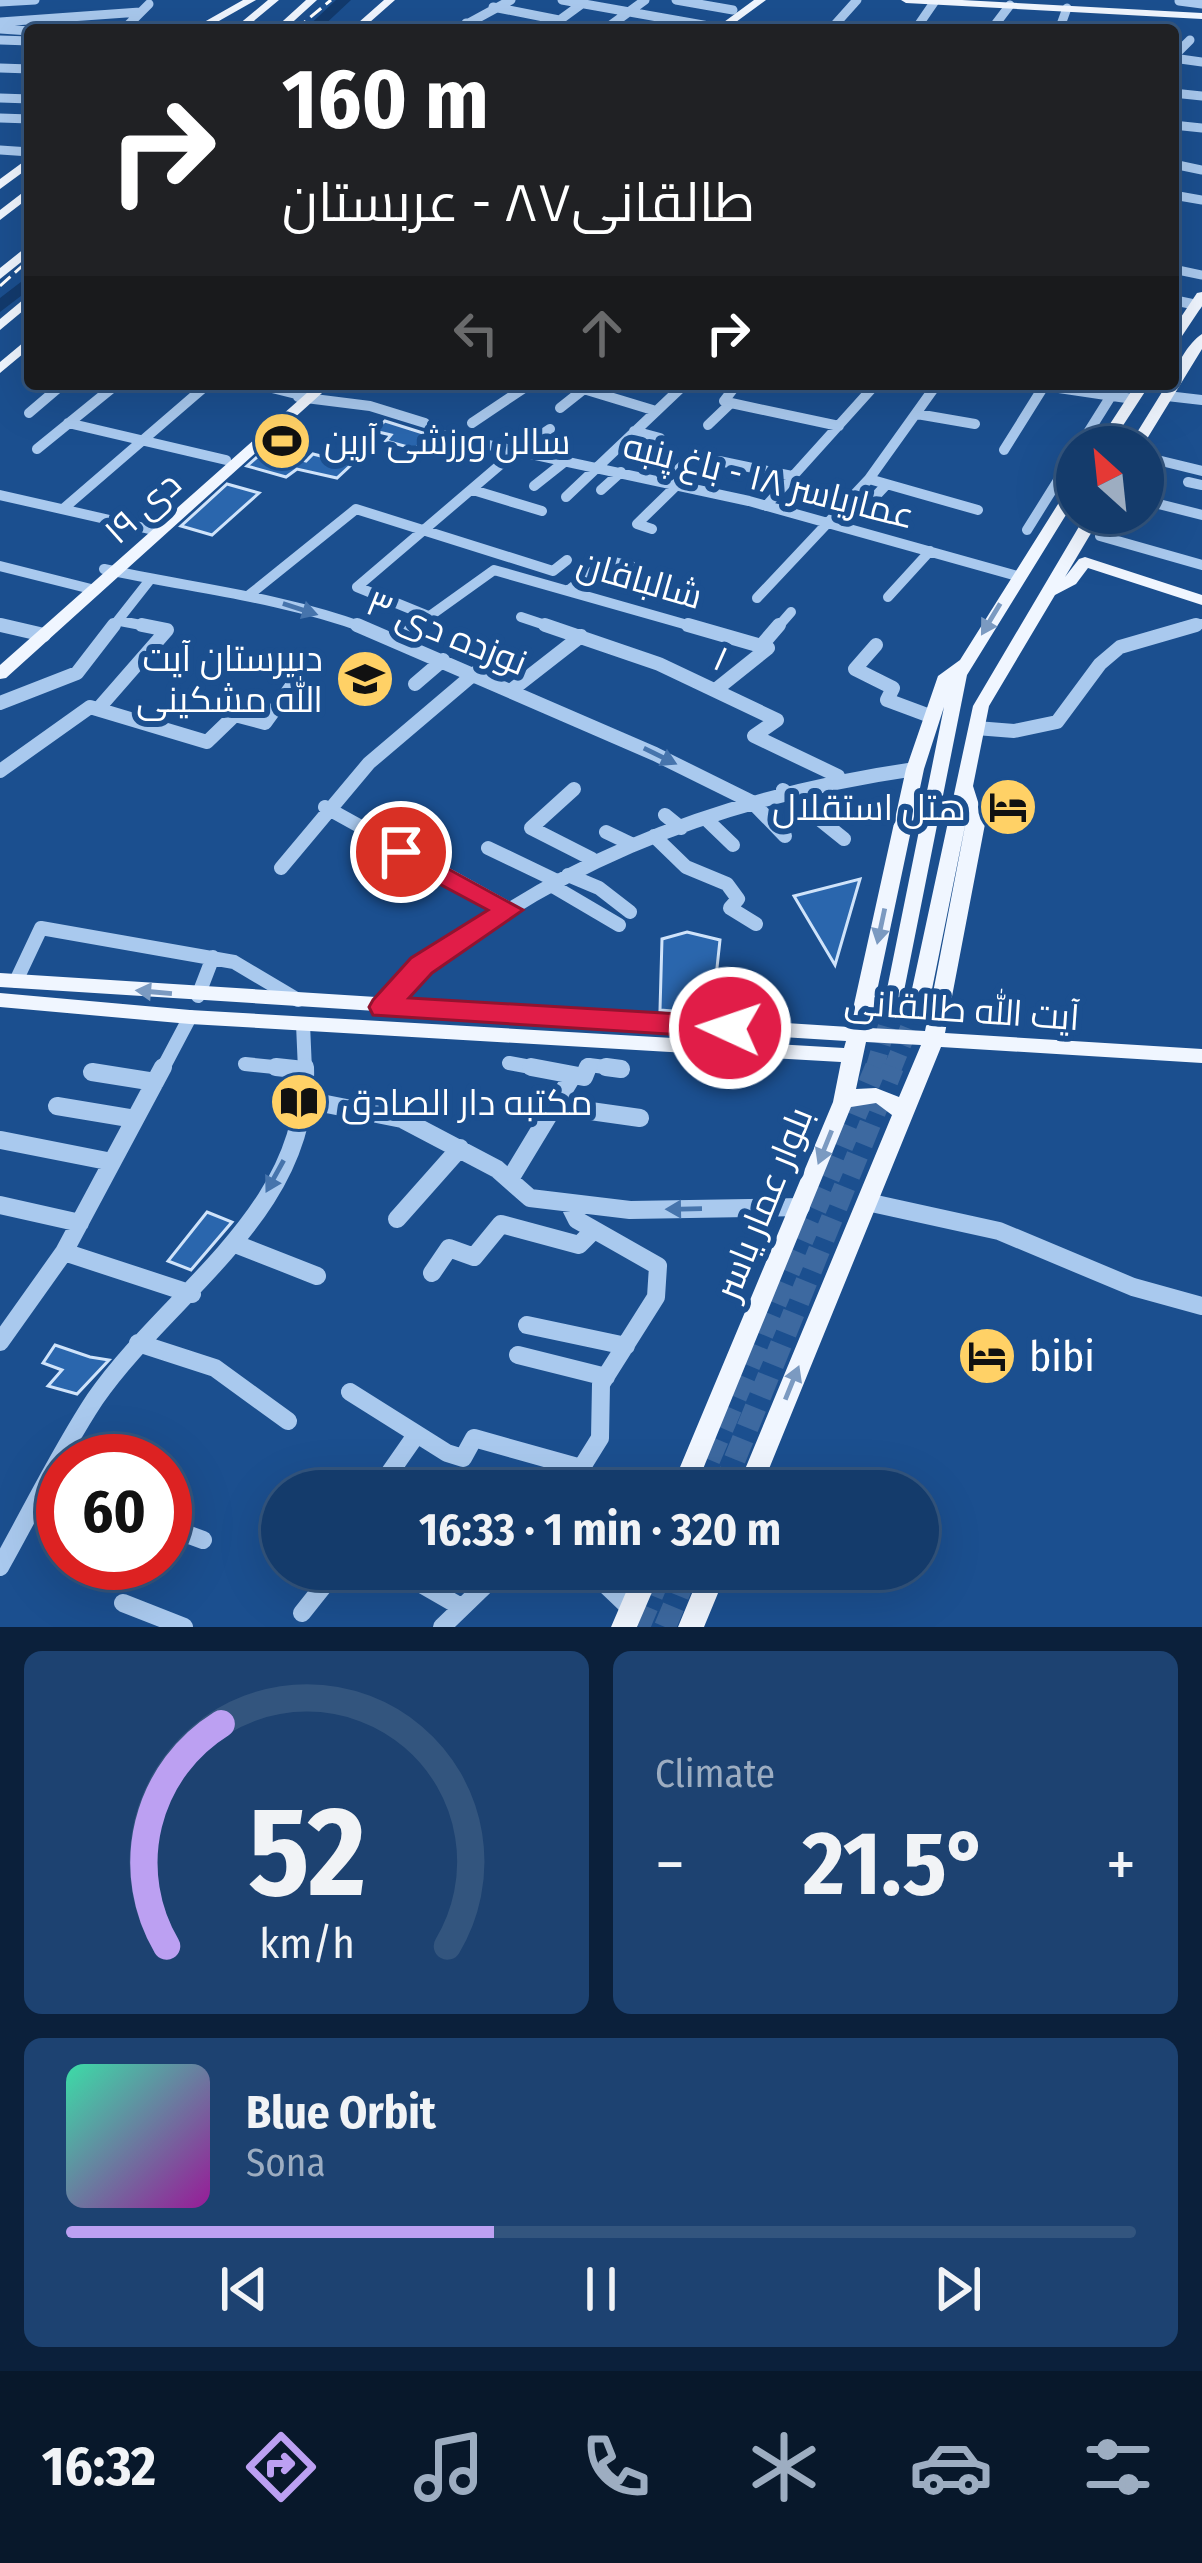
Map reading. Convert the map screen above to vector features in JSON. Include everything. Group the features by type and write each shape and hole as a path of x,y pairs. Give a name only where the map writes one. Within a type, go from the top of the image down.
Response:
{"main road":[{"path":"206,24 251,0"},
{"path":"244,24 274,0"},
{"path":"284,24 312,0"},
{"path":"347,24 375,0"},
{"path":"362,24 390,0"},
{"path":"377,24 404,0"},
{"path":"725,24 761,0"},
{"path":"906,0 1072,3 1202,12"},
{"path":"1044,0 1202,12"},
{"path":"0,185 24,162"},
{"path":"0,194 24,176"},
{"path":"0,216 24,196"},
{"path":"0,275 24,253"},
{"path":"1179,329 1199,300"},
{"path":"0,326 24,304"},
{"path":"1179,377 1202,340"},
{"path":"0,369 24,347"},
{"path":"1116,426 1139,390"},
{"path":"1148,426 1171,390"},
{"name":"۱۹ دی","path":"155,530 226,460 305,394"},
{"name":"۱۹ دی","path":"0,674 38,634 305,394"},
{"name":"بلوار عمار یاسر","path":"894,1002 946,720 965,664 1056,517"},
{"path":"757,1470 933,1041 933,1006 964,785 992,680 1082,534"},
{"path":"1045,593 1070,581 1085,562 1202,600"},
{"name":"۱۹ دی","path":"0,662 38,634"},
{"name":"بلوار عمار یاسر","path":"691,1470 843,1102 915,769 946,676 965,664"},
{"name":"آیت الله طالقانی","path":"4,993 190,1017 384,1007 856,1046"},
{"name":"آیت الله طالقانی","path":"4,993 198,996 303,1014 856,1046 933,1041 1202,1056"},
{"path":"867,993 876,1006 899,1014 924,1012 933,1006"},
{"path":"933,1006 969,1043"},
{"path":"843,1102 857,1094 876,1094 893,1102 902,1114"},
{"path":"628,1618 640,1590"},
{"path":"692,1627 707,1590"}],"street":[{"path":"0,2 35,0"},
{"path":"464,24 512,0"},
{"path":"562,0 691,24"},
{"path":"614,24 645,0"},
{"path":"676,0 735,5"},
{"path":"835,24 856,0"},
{"path":"1179,1 1202,12"},
{"path":"554,24 585,2"},
{"path":"129,24 149,4"},
{"path":"996,24 1010,5"},
{"path":"493,7 559,20"},
{"path":"0,25 140,12"},
{"path":"466,22 475,24"},
{"path":"1179,51 1190,40"},
{"path":"29,413 56,390"},
{"path":"37,449 109,390"},
{"path":"63,509 201,390"},
{"path":"472,423 521,390"},
{"path":"560,408 583,390"},
{"path":"587,390 656,411"},
{"path":"566,497 679,390"},
{"path":"732,390 724,401 839,426"},
{"path":"766,506 871,390"},
{"path":"757,598 832,522 933,390"},
{"path":"1004,450 1035,390"},
{"path":"1071,390 1133,399"},
{"name":"عماریاسر ۱۸ - باغ پنبه","path":"305,394 370,406 514,453 672,483 832,522 1017,576"},
{"path":"1092,426 1111,396"},
{"path":"1167,396 1202,400"},
{"path":"708,425 730,403"},
{"path":"917,414 975,424"},
{"path":"68,423 226,460"},
{"path":"428,616 358,587 514,453 550,429"},
{"path":"634,431 660,438"},
{"path":"719,461 792,476"},
{"path":"652,529 637,524 686,462"},
{"path":"1164,462 1202,471"},
{"path":"534,486 563,463"},
{"path":"601,490 621,472"},
{"path":"869,478 978,510"},
{"path":"1187,482 1202,485"},
{"path":"871,501 886,484"},
{"path":"1027,530 1056,484"},
{"path":"472,490 542,511"},
{"path":"5,496 155,530"},
{"path":"1164,505 1202,514"},
{"path":"248,596 356,509 553,571 567,560"},
{"path":"1100,536 1202,566"},
{"path":"888,597 930,551"},
{"path":"569,590 607,560 634,567"},
{"path":"0,566 89,588"},
{"name":"شالبافان","path":"428,616 494,570 765,647"},
{"name":"نوزده دی ۳","path":"109,571 248,596 396,640 752,802"},
{"path":"0,703 77,674 120,621 130,599 149,581"},
{"path":"718,688 765,647 791,612"},
{"path":"396,640 428,616"},
{"name":"۱","path":"521,617 718,688 777,720 754,736 838,776"},
{"path":"0,771 94,708 167,630 120,621"},
{"path":"976,728 1014,733 1071,716 1115,650 1135,638 1202,624"},
{"path":"0,625 38,634"},
{"path":"512,689 580,636"},
{"path":"876,645 855,670 893,688 887,700 930,716"},
{"path":"415,684 443,660"},
{"path":"281,868 325,807 414,720 475,673"},
{"path":"94,708 207,742 236,715 265,723 296,680"},
{"path":"384,1007 422,965 592,859 783,790 838,776 915,769"},
{"path":"574,790 531,828 592,859"},
{"path":"783,790 844,839"},
{"path":"752,802 785,836"},
{"path":"325,807 509,910"},
{"path":"665,815 681,828"},
{"path":"706,819 733,845"},
{"path":"607,832 629,843"},
{"path":"654,836 686,867 727,884 738,899 730,908 756,923"},
{"path":"488,848 559,880 625,918"},
{"path":"4,993 41,928 234,962 303,1014 306,1100 295,1143 233,1243 192,1294 138,1343 94,1401 78,1434"},
{"path":"198,996 213,957"},
{"path":"3,1333 64,1252 190,1017"},
{"path":"509,1063 584,1077 590,1065 621,1069"},
{"path":"245,1064 304,1070"},
{"path":"92,1072 155,1082"},
{"path":"510,1179 573,1075"},
{"path":"306,1100 385,1114 460,1148 510,1179 530,1198 631,1210 801,1207"},
{"path":"57,1106 135,1119"},
{"path":"554,1106 640,1118"},
{"path":"1,1140 112,1162"},
{"path":"397,1219 460,1148"},
{"path":"867,1202 999,1231 1133,1287 1202,1306"},
{"path":"0,1204 80,1223"},
{"path":"350,1392 414,1438 463,1458 473,1438 581,1468 600,1438 605,1377 656,1297 658,1266 577,1220 569,1204"},
{"path":"432,1273 449,1248 474,1257 501,1224 579,1246 594,1230"},
{"path":"233,1243 317,1276"},
{"path":"64,1252 192,1294"},
{"path":"527,1325 626,1346"},
{"path":"138,1343 215,1368 288,1420"},
{"path":"518,1355 605,1377"},
{"path":"392,1470 414,1438"},
{"path":"2,1560 36,1510"},
{"path":"192,1536 203,1540"},
{"path":"302,1613 320,1590"},
{"path":"431,1590 461,1607"},
{"path":"442,1627 479,1590"},
{"path":"606,1590 628,1618"},
{"path":"123,1603 184,1627"}],"building":[{"path":"385,421 423,433 425,439 415,449 386,441 391,435 374,431"},
{"path":"281,436 295,440 281,454 306,461 313,454 352,464 337,478 297,469 286,477 247,466"},
{"path":"227,484 259,493 212,535 181,526"},
{"path":"860,879 835,965 794,896"},
{"path":"687,932 720,940 712,1014 660,1010 662,939"},
{"path":"207,1212 232,1222 191,1270 168,1261"},
{"path":"55,1345 109,1360 77,1394 48,1386 62,1370 43,1363"}],"waterway":[{"path":"318,24 344,0"},
{"path":"0,307 24,285"}],"tunnel":[{"path":"874,1070 894,1002"},
{"path":"892,1070 919,1003"},
{"path":"705,1470 876,1067"},
{"path":"730,1470 893,1067"},
{"path":"639,1627 654,1590"},
{"path":"665,1627 680,1590"}],"railway":[{"path":"302,24 331,0"},
{"path":"0,286 24,264"}],"place":[{"name":"سالن ورزشی آرین","path":"282,441"},
{"name":"دبیرستان آیت الله مشکینی","path":"365,679"},
{"name":"هتل استقلال","path":"1008,807"},
{"name":"مکتبه دار الصادق","path":"299,1102"},
{"name":"bibi","path":"987,1356"}],"route":[{"path":"401,852 509,910 422,965 384,1007 730,1028"}]}
